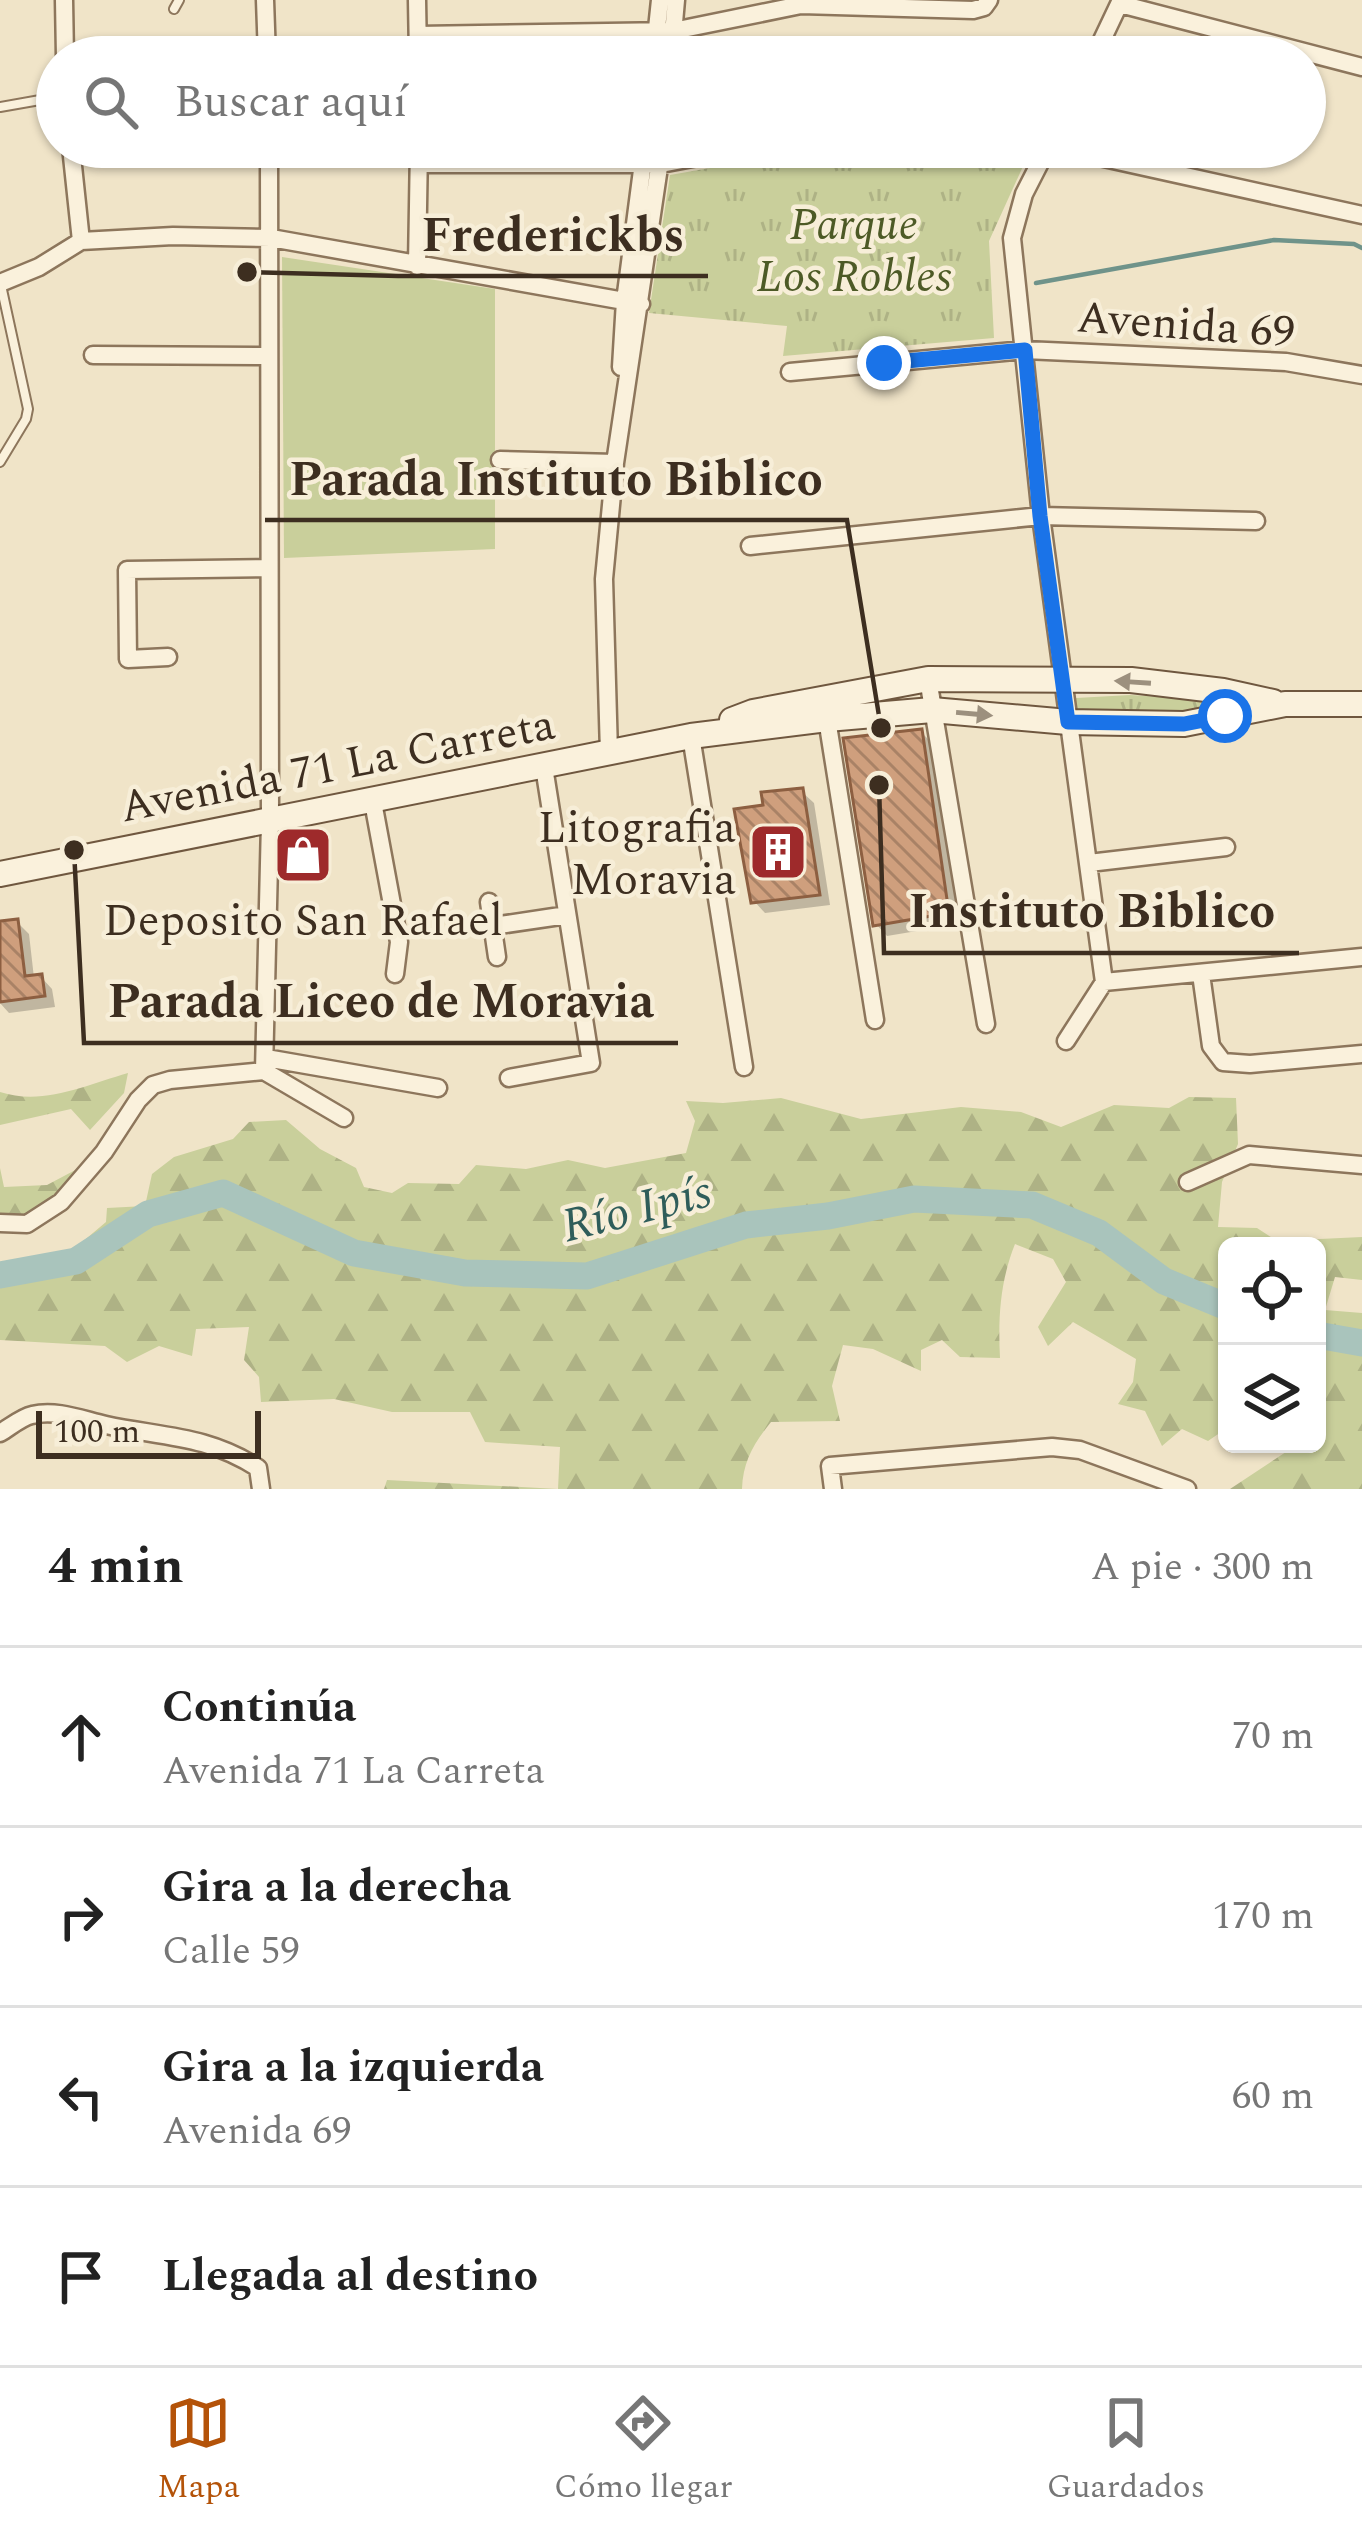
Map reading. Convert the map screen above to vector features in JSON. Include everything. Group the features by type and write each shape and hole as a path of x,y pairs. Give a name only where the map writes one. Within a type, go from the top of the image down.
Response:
{"street":[{"path":"64,0 65,36"},
{"path":"266,0 267,36"},
{"path":"417,0 418,35 664,31 801,3 973,10 989,0"},
{"path":"659,0 665,36"},
{"path":"662,36 676,0"},
{"path":"1104,36 1121,2 1247,36"},
{"path":"1326,57 1362,67"},
{"path":"73,168 81,241"},
{"path":"265,1064 270,822 269,168"},
{"path":"417,266 419,168"},
{"path":"609,752 604,579 651,168"},
{"path":"1039,168 1024,194 1012,238 1040,516 1104,982 1066,1041"},
{"path":"1147,168 1362,215"},
{"path":"0,283 39,267 81,241 271,238 633,302"},
{"name":"Avenida 69","path":"790,372 1025,350 1286,362 1362,375"},
{"path":"93,355 267,356"},
{"path":"500,460 615,463"},
{"path":"750,546 1040,516 1256,521"},
{"path":"168,657 128,659 127,570 268,568"},
{"path":"928,679 986,1024"},
{"name":"Avenida 71 La Carreta","path":"691,736 753,712 928,679 1130,680 1285,704"},
{"name":"Avenida 71 La Carreta","path":"0,874 691,736 827,719 932,710 1068,722 1184,724 1285,704 1362,704"},
{"path":"827,719 875,1020"},
{"path":"691,736 744,1067"},
{"path":"509,1078 591,1064 544,767"},
{"path":"373,802 399,942 395,974"},
{"path":"1089,863 1226,847"},
{"path":"489,902 497,957"},
{"path":"493,926 567,915"},
{"path":"1104,982 1362,957"},
{"path":"1202,974 1211,1046 1217,1058 1232,1065 1362,1054"},
{"path":"265,1064 344,1118"},
{"path":"0,1222 27,1224 61,1202 153,1085 265,1064 438,1088"},
{"path":"1188,1182 1249,1155 1362,1165"},
{"path":"0,1433 30,1414 63,1414 187,1436 238,1455 258,1468 261,1489"},
{"path":"833,1489 830,1466 1052,1447 1080,1450 1187,1489"}],"lane":[{"path":"0,106 36,101"},
{"path":"0,283 28,409 0,461"}],"green space":[{"name":"Parque Los Robles","path":"710,168 1022,168 989,241 994,338 783,356 787,326 649,313 670,175"},
{"path":"282,257 495,289 495,549 284,558"},
{"path":"1130,695 1209,700 1234,708 1232,712 1075,714 1076,698"},
{"path":"128,1073 124,1093 90,1130 71,1109 0,1125 0,1092 48,1095"},
{"path":"1189,1097 1236,1098 1238,1144 1222,1182 1218,1227 1257,1228 1271,1237 1218,1237 1218,1434 1208,1441 1182,1429 1162,1446 1145,1411 1118,1404 1133,1382 1136,1359 1073,1322 1048,1346 1038,1327 1066,1282 1053,1259 1015,1244 1001,1300 1000,1358 960,1357 942,1340 921,1350 921,1371 873,1349 843,1345 832,1386 840,1421 771,1422 750,1453 742,1489 558,1489 560,1447 485,1442 470,1412 392,1412 334,1399 261,1402 259,1377 244,1360 249,1327 196,1329 192,1356 159,1346 127,1362 105,1346 0,1340 0,1270 43,1275 106,1222 107,1208 145,1206 152,1174 174,1157 233,1139 249,1122 286,1120 320,1149 356,1168 364,1187 392,1193 408,1183 459,1184 476,1165 526,1169 568,1160 605,1168 686,1153 695,1121 686,1101 781,1098 861,1119 961,1107 1021,1112 1061,1127 1114,1105 1169,1108"},
{"path":"81,1167 47,1204 26,1214 0,1217 0,1168 4,1187 47,1185"},
{"path":"1362,1237 1362,1280 1335,1277 1326,1307 1326,1239"},
{"path":"1326,1310 1362,1313 1362,1489 1230,1489 1284,1453 1326,1453"},
{"path":"387,1480 558,1489 384,1489"}],"building":[{"path":"922,729 949,913 873,926 843,738"},
{"name":"Litografia Moravia","path":"803,788 820,895 751,903 734,809 763,805 761,792"},
{"path":"18,919 25,976 42,974 45,996 0,1002 0,921"}],"waterway":[{"path":"1036,283 1274,240 1362,248"},
{"name":"Río Ipís","path":"0,1275 76,1261 148,1214 223,1193 354,1253 465,1273 587,1276 746,1225 828,1216 914,1199 1032,1205 1099,1233 1164,1281 1218,1303"},
{"name":"Río Ipís","path":"1326,1337 1362,1343"}],"place":[{"name":"Frederickbs","path":"247,272"},
{"name":"Parada Instituto Biblico","path":"881,728"},
{"name":"Instituto Biblico","path":"879,785"},
{"name":"Parada Liceo de Moravia","path":"74,850"},
{"name":"Litografia Moravia","path":"778,852"},
{"name":"Deposito San Rafael","path":"303,855"}],"route":[{"path":"884,363 1025,350 1040,516 1068,722 1184,724 1225,716"}]}
